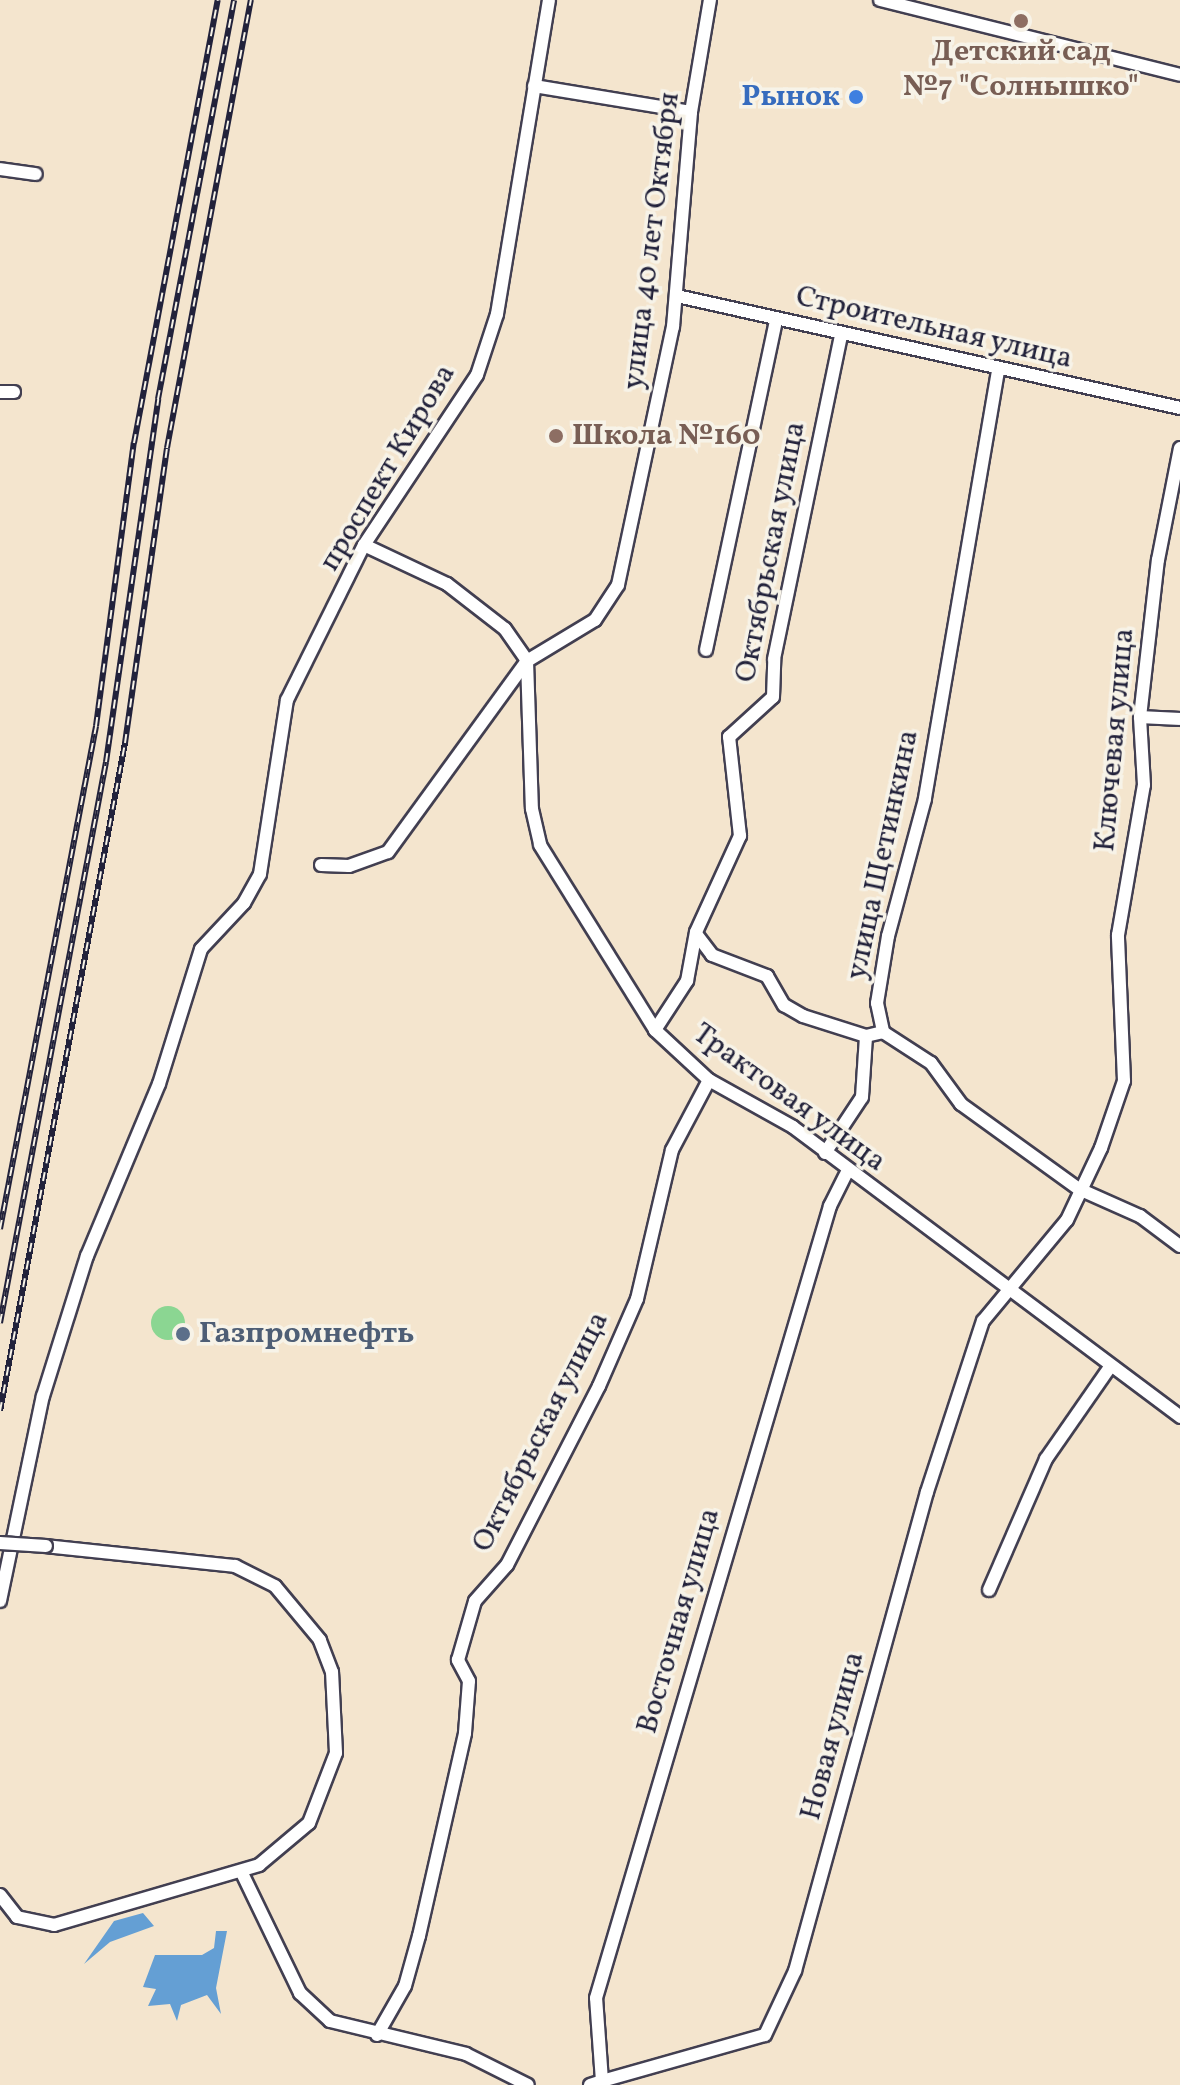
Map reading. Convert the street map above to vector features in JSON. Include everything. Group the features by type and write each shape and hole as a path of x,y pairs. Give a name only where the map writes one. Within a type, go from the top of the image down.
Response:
{"street":[{"name":"проспект Кирова","path":"0,1601 43,1396 87,1256 159,1084 201,949 244,903 260,874 287,700 364,545 477,375 497,314 549,0"},
{"name":"улица 40 лет Октября","path":"321,865 349,866 388,852 527,661 595,620 618,585 677,296 691,112 710,0"},
{"path":"880,0 1180,75"},
{"path":"534,86 691,112"},
{"path":"0,169 36,174"},
{"name":"Строительная улица","path":"677,296 998,371 1180,408"},
{"path":"706,650 776,320"},
{"name":"Октябрьская улица","path":"655,1030 687,981 696,932 740,836 729,737 773,697 774,659 841,336"},
{"name":"улица Щетинкина","path":"883,1032 877,1003 888,936 925,799 998,371"},
{"path":"0,392 14,392"},
{"name":"Ключевая улица","path":"1009,1295 1067,1220 1124,1081 1118,935 1144,785 1140,717 1158,560 1180,448"},
{"path":"364,545 447,584 505,629 527,661"},
{"name":"Трактовая улица","path":"527,661 532,809 540,845 655,1030 709,1080 825,1153 1009,1295 1180,1417"},
{"path":"1140,717 1180,719"},
{"path":"696,932 712,955 767,976 784,1005 866,1036 883,1032 931,1063 961,1104 1079,1189 1140,1216 1180,1246"},
{"path":"825,1153 862,1097 866,1036"},
{"name":"Октябрьская улица","path":"377,2035 405,1986 465,1733 469,1681 458,1660 475,1601 507,1565 599,1386 637,1299 672,1150 709,1080"},
{"name":"Восточная улица","path":"596,2083 596,1998 830,1206 848,1170"},
{"name":"Новая улица","path":"596,2083 765,2035 795,1971 927,1492 983,1321 1009,1295"},
{"path":"989,1590 1046,1459 1110,1367"},
{"path":"0,1543 235,1566 275,1586 320,1640 339,1715 326,1794 287,1848 241,1871 54,1925 17,1917 0,1895"},
{"path":"241,1871 300,1993 330,2021 377,2035 466,2054 528,2085"}],"green space":[{"path":"168,1306 180,1311 185,1323 180,1335 168,1340 156,1335 151,1323 156,1311"}],"water":[{"path":"143,1913 154,1926 110,1942 84,1964 114,1921"},
{"path":"216,1931 227,1931 216,1988 221,2014 207,1995 181,2005 177,2021 170,2004 148,2006 156,1989 143,1987 155,1955 202,1955 214,1948"}],"railway":[{"path":"0,1229 96,726 134,443 218,0"},
{"path":"0,1323 106,762 158,399 234,0"},
{"path":"0,1411 125,743 167,448 251,0"}],"place":[{"name":"Детский сад №7 \"Солнышко\"","path":"1021,21"},
{"name":"Рынок","path":"856,97"},
{"name":"Школа №160","path":"556,436"},
{"name":"Газпромнефть","path":"183,1334"}]}
